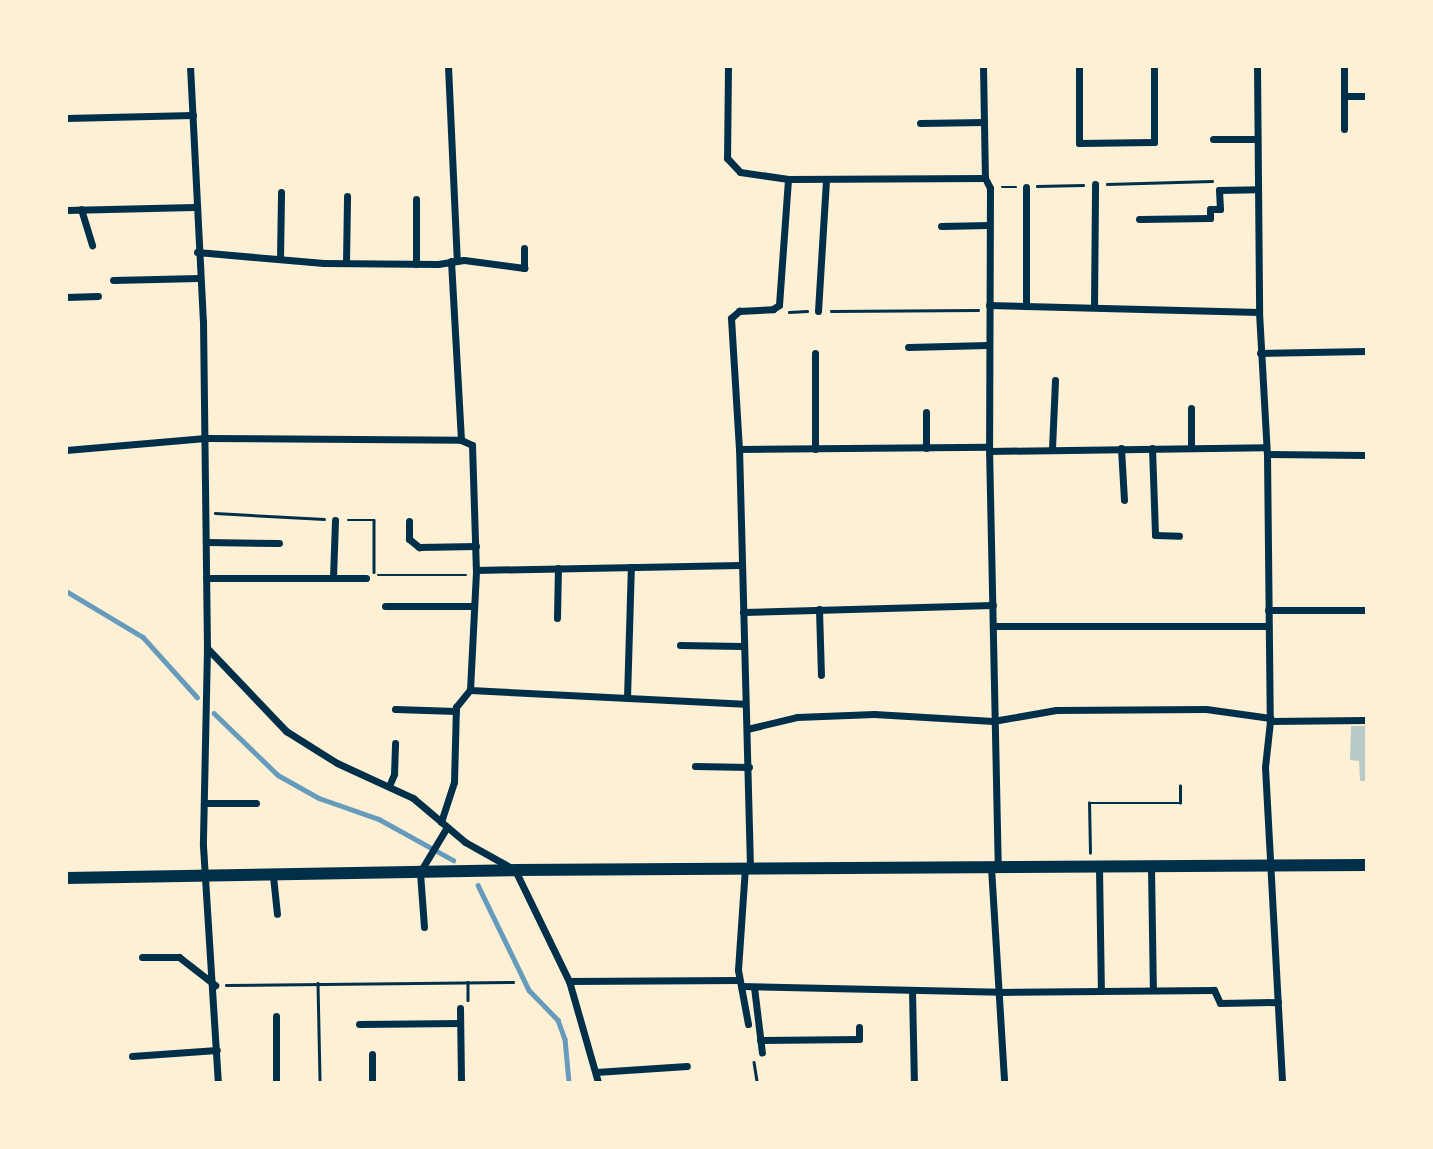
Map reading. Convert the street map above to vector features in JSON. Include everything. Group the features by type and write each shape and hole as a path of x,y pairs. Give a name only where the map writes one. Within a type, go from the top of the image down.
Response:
{"main road":[{"path":"66,878 205,878 748,867 1268,869 1367,865"}],"street":[{"path":"190,66 205,438 205,878 216,985 218,1083"},
{"path":"448,66 461,440"},
{"path":"728,66 727,158 732,167 788,179 985,178"},
{"path":"983,66 985,178 990,188 988,345 995,867 1004,1083"},
{"path":"1079,66 1079,143 1154,142 1154,66"},
{"path":"1257,66 1259,312 1266,450 1270,720 1265,767 1268,869 1282,1083"},
{"path":"1344,66 1344,129"},
{"path":"1344,96 1367,96"},
{"path":"66,118 193,115"},
{"path":"920,122 984,122"},
{"path":"1213,139 1257,139"},
{"path":"748,1024 740,983 748,867 749,767 741,646 743,612 739,449 731,318 739,311 777,308 788,179"},
{"path":"818,310 826,179"},
{"path":"1094,307 1095,184"},
{"path":"1026,187 1026,306"},
{"path":"1139,219 1210,218 1210,209 1220,209 1219,190 1258,190"},
{"path":"280,259 281,192"},
{"path":"346,263 347,196"},
{"path":"415,199 415,264"},
{"path":"66,210 194,206"},
{"path":"81,209 92,245"},
{"path":"941,226 989,226"},
{"path":"197,252 346,263 415,264 454,261 524,268 524,248"},
{"path":"113,280 199,278"},
{"path":"66,297 98,296"},
{"path":"988,307 1259,312"},
{"path":"908,346 988,345"},
{"path":"1260,354 1367,351"},
{"path":"815,353 815,449"},
{"path":"1052,449 1055,380"},
{"path":"1191,408 1191,448"},
{"path":"926,412 926,448"},
{"path":"66,450 205,438 461,440 472,445 477,570 470,690"},
{"path":"1121,448 1124,500"},
{"path":"1152,448 1155,535 1179,536"},
{"path":"739,449 1191,448 1367,455"},
{"path":"333,578 335,520"},
{"path":"409,521 409,539 419,547 476,546"},
{"path":"206,542 279,543"},
{"path":"477,570 740,565"},
{"path":"627,698 631,567"},
{"path":"557,618 558,568"},
{"path":"206,578 366,578"},
{"path":"743,612 993,605"},
{"path":"385,606 474,606"},
{"path":"819,609 821,675"},
{"path":"1268,610 1367,610"},
{"path":"993,626 1267,626"},
{"path":"680,645 741,646"},
{"path":"207,648 286,731 337,763 423,804 444,824 515,870 569,981 598,1083"},
{"path":"424,928 420,872 436,845 444,824 454,782 456,712 461,696 470,690 744,704"},
{"path":"396,709 456,712"},
{"path":"747,729 797,717 874,714 993,721 1096,709 1206,709 1270,720 1367,720"},
{"path":"389,786 394,774 395,743"},
{"path":"695,766 749,767"},
{"path":"204,803 256,803"},
{"path":"1095,868 1101,991"},
{"path":"1152,868 1153,990"},
{"path":"273,876 277,914"},
{"path":"142,957 179,957 216,985"},
{"path":"569,981 740,983 754,987 999,992 1214,990 1220,1003 1278,1002"},
{"path":"754,987 762,1053"},
{"path":"912,990 914,1083"},
{"path":"460,1008 461,1083"},
{"path":"276,1016 276,1083"},
{"path":"359,1024 460,1023"},
{"path":"761,1040 859,1039 859,1027"},
{"path":"132,1056 218,1049"},
{"path":"372,1054 372,1083"},
{"path":"596,1072 687,1066"}],"path":[{"path":"990,188 1217,181"},
{"path":"777,308 818,310 988,307"},
{"path":"1095,868 1089,803 1180,803 1180,786"},
{"path":"460,1008 468,1004 468,982"},
{"path":"216,985 513,982"},
{"path":"318,983 320,1083"}],"shaded area":[{"path":"1351,726 1366,726 1366,781 1360,781 1359,761 1350,760"}],"waterway":[{"path":"66,591 143,637 197,697"},
{"path":"214,713 278,775 319,798 379,819 453,860"},
{"path":"478,885 529,990 558,1020 565,1039 569,1082"}]}
